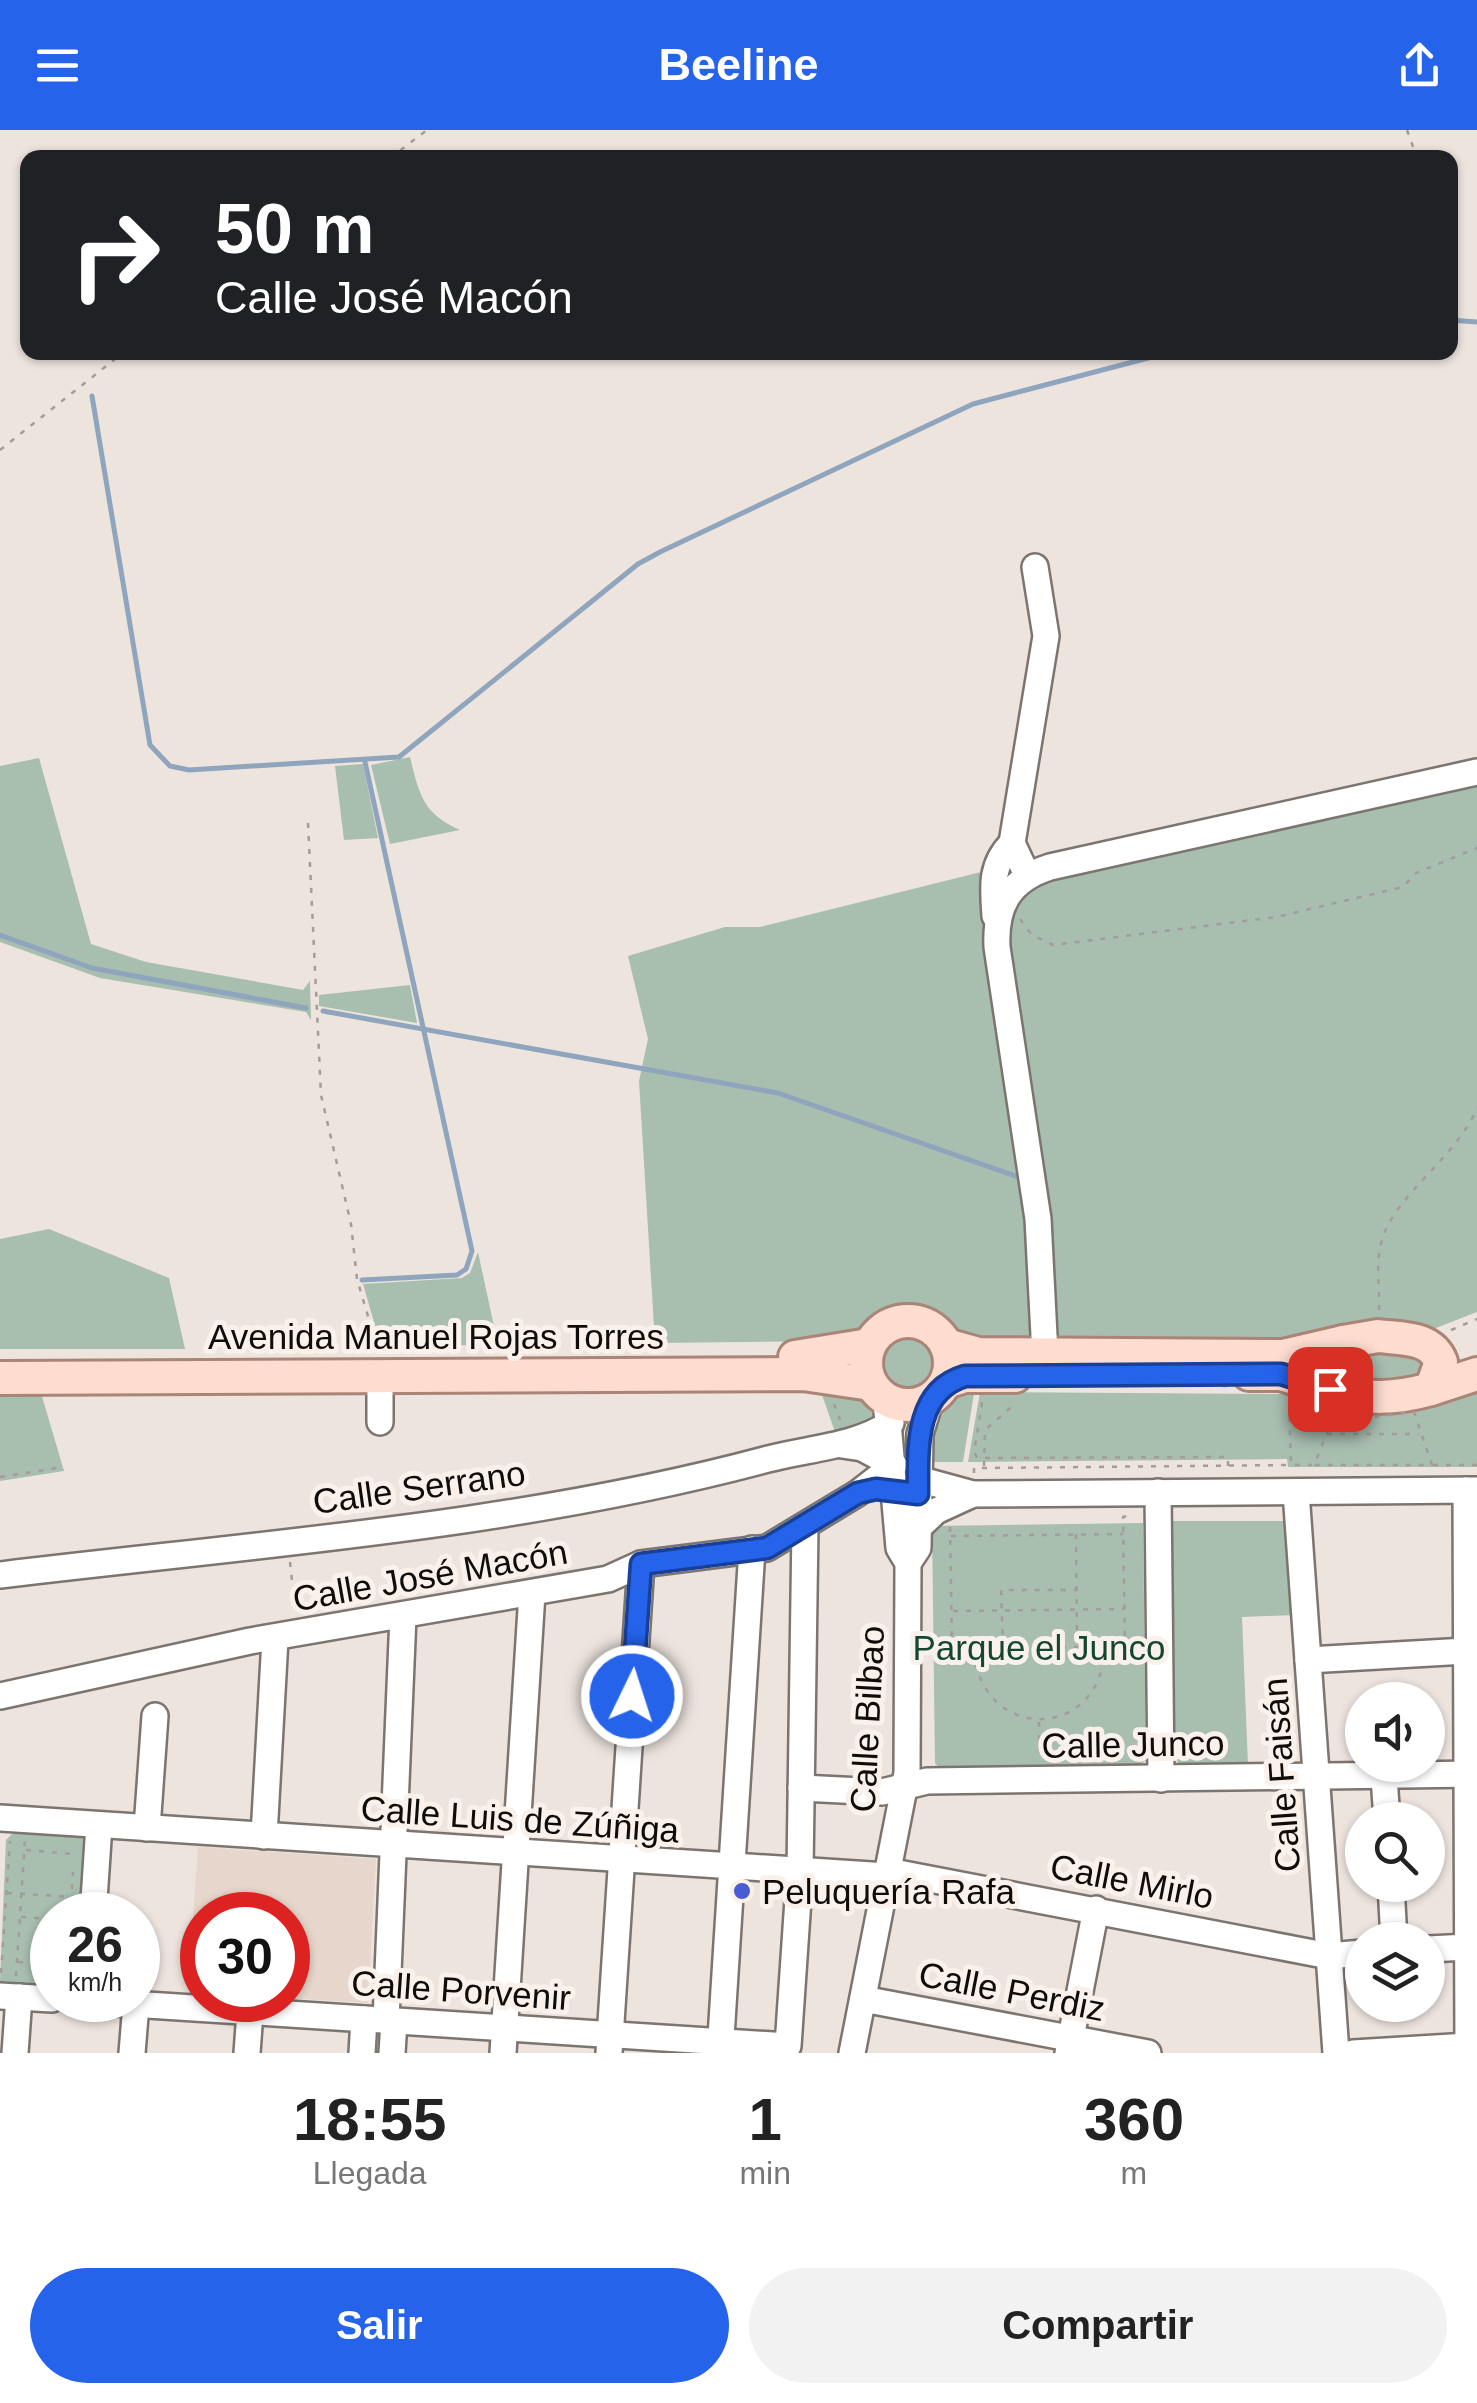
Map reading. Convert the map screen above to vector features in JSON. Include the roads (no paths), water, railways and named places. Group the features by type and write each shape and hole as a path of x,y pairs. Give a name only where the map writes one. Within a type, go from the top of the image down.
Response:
{"main road":[{"path":"1477,1354 1436,1351 1418,1340 1378,1336 1284,1356 1038,1368 946,1345 928,1326 915,1322 888,1326 869,1345 866,1372 883,1402 909,1406 965,1376 1281,1374 1330,1402 1398,1398 1477,1374"},
{"path":"1330,1402 1322,1374 1323,1356 1343,1342"},
{"name":"Avenida Manuel Rojas Torres","path":"0,1378 803,1357 869,1345"},
{"path":"938,1390 950,1370 946,1345"},
{"path":"1432,1389 1439,1377 1436,1351"},
{"name":"Avenida Manuel Rojas Torres","path":"0,1362 803,1374 883,1402"}],"street":[{"path":"1027,874 1012,843 1046,636 1035,568"},
{"path":"996,918 1007,894 1027,874 1477,772"},
{"path":"1012,843 998,856 992,882 1038,1219 1038,1368"},
{"path":"380,1367 380,1422"},
{"name":"Calle Bilbao","path":"908,1563 898,1548 920,1434 938,1390"},
{"name":"Calle Serrano","path":"0,1575 658,1489 842,1445 883,1402"},
{"name":"Calle Bilbao","path":"852,2053 905,1786 908,1563 918,1548 910,1489 894,1464 883,1402"},
{"path":"842,1445 862,1448 894,1464"},
{"name":"Calle José Macón","path":"0,1696 286,1637 608,1579 641,1564 767,1548 858,1493 894,1464"},
{"path":"858,1493 876,1489 973,1494 1471,1490 1472,1622 1466,1651 1472,1774 1468,2049 1353,2053"},
{"path":"1158,1492 1161,1778"},
{"name":"Calle Faisán","path":"1296,1492 1336,2053"},
{"path":"918,1528 936,1510 973,1494"},
{"path":"800,1870 805,1527"},
{"path":"720,2048 752,1549"},
{"path":"610,2044 641,1564"},
{"path":"504,2041 532,1593"},
{"path":"392,2053 382,2020 404,1616"},
{"path":"264,1836 286,1637"},
{"path":"1308,1660 1466,1651"},
{"path":"148,1828 155,1716"},
{"name":"Calle Junco","path":"1445,1775 1472,1774"},
{"name":"Calle Junco","path":"801,1788 882,1792 905,1786 1040,1780 1345,1777"},
{"path":"91,1892 99,1825"},
{"name":"Calle Luis de Zúñiga","path":"5,1826 99,1825 731,1869 888,1874"},
{"name":"Calle Porvenir","path":"310,2016 382,2020 504,2041 720,2048 788,2046 800,1870"},
{"name":"Calle Mirlo","path":"888,1874 1096,1909 1329,1956 1345,1955"},
{"path":"1070,2046 1096,1909"},
{"path":"1445,1949 1468,1947"},
{"path":"12,1990 15,2053"},
{"name":"Calle Perdiz","path":"863,1999 1070,2046 1148,2053"},
{"path":"362,2053 382,2020"},
{"path":"132,2053 135,2022"},
{"path":"246,2053 249,2022"}],"waterway":[{"path":"1458,321 1477,322"},
{"path":"92,396 150,745 170,766 189,770 399,757 638,564 660,552 973,404 1141,360"},
{"path":"362,1280 457,1275 466,1269 472,1251 365,762"},
{"path":"0,935 92,968 306,1008"},
{"path":"323,1011 778,1093 1018,1177"}],"place":[{"name":"Peluquería Rafa","path":"742,1891"}],"park label":[{"name":"Parque el Junco","path":"1039,1647"}]}
